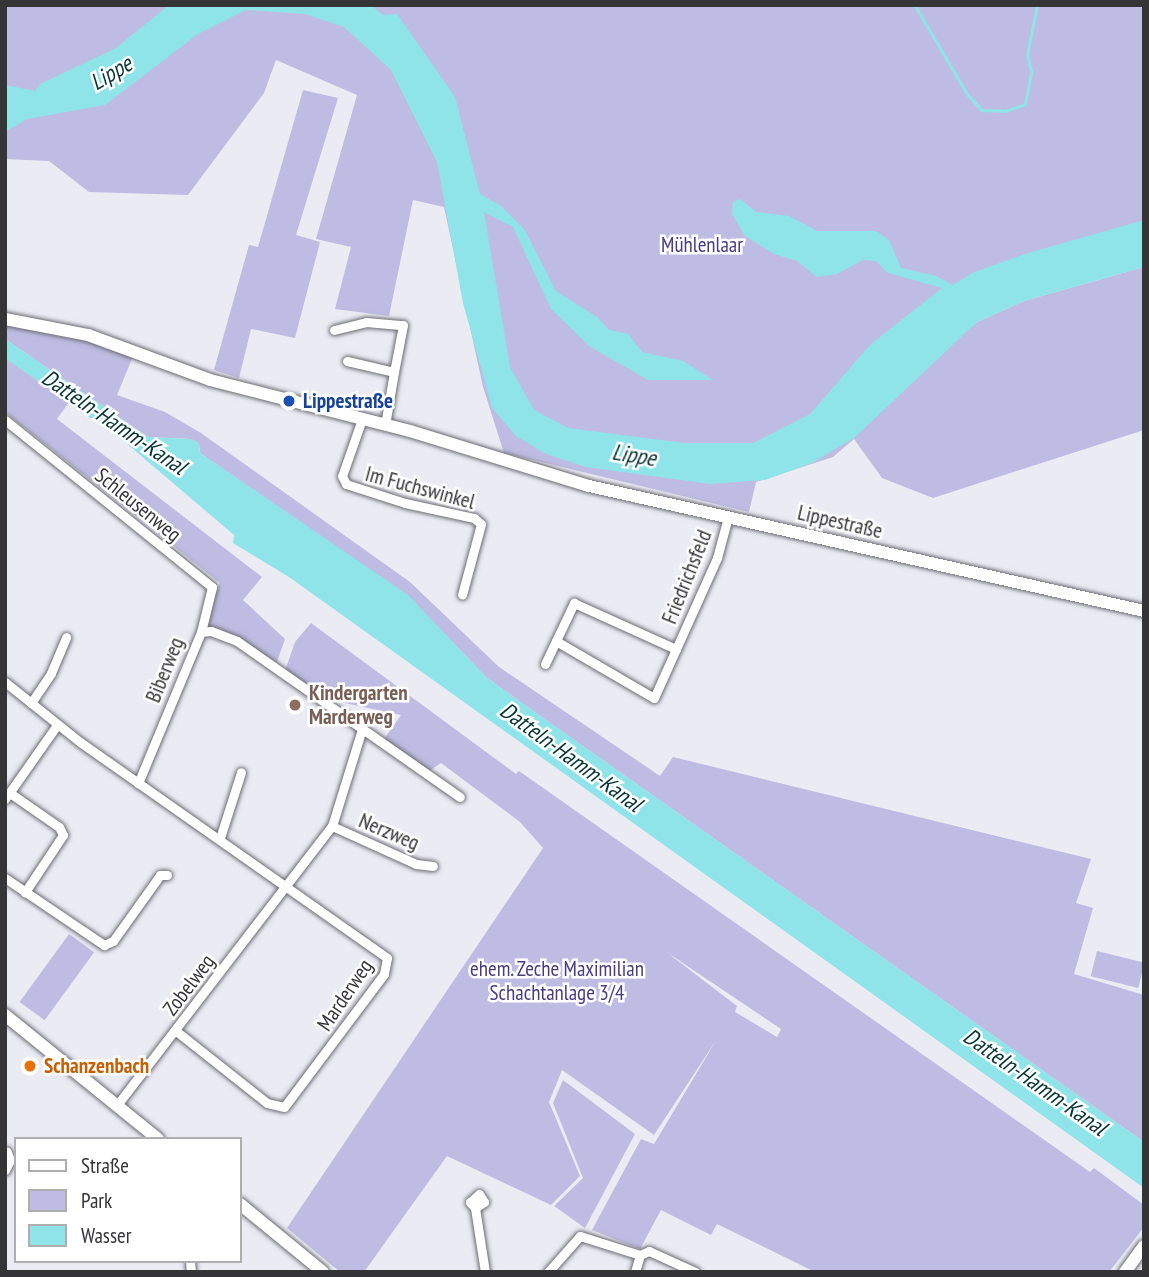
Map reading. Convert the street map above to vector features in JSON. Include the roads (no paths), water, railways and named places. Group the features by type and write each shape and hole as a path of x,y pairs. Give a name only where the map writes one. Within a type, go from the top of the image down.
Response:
{"main road":[{"name":"Lippestraße","path":"5,319 88,335 210,380 385,425 589,486 1144,611"},
{"path":"5,1015 157,1137"},
{"path":"242,1206 323,1272"},
{"path":"1125,1272 1144,1246"}],"street":[{"path":"334,330 366,322 402,325 385,425"},
{"path":"347,360 394,372"},
{"name":"Im Fuchswinkel","path":"362,419 342,477 346,484 405,503 474,518 481,524 462,595"},
{"name":"Schleusenweg","path":"5,421 132,527 205,577 212,593 201,632"},
{"name":"Friedrichsfeld","path":"555,640 654,698 717,558 728,517"},
{"name":"Friedrichsfeld","path":"545,664 574,603 676,649"},
{"name":"Biberweg","path":"138,783 201,632 211,631 237,641 460,797"},
{"path":"31,703 51,673 66,637"},
{"name":"Marderweg","path":"5,682 57,725 138,783 384,952 388,964 291,1101 274,1107 176,1031"},
{"path":"25,892 63,835 60,827 7,796 57,725"},
{"path":"286,885 332,826 362,729"},
{"path":"219,838 241,772"},
{"name":"Nerzweg","path":"332,826 416,864 433,866"},
{"path":"5,878 107,945 160,875 167,875"},
{"name":"Zobelweg","path":"117,1105 286,885"},
{"path":"5,1170 10,1160 7,1152"},
{"path":"475,1208 485,1272"},
{"path":"548,1272 580,1236 640,1255 649,1251 695,1272"},
{"path":"635,1272 640,1255"}],"water":[{"name":"Lippe","path":"169,5 371,5 383,15 397,14 455,97 480,194 501,206 524,229 556,291 597,317 609,330 628,334 642,352 683,361 713,380 648,380 589,346 551,309 513,227 484,212 510,367 534,410 568,428 684,443 753,443 810,414 870,345 942,288 888,273 876,261 863,260 837,274 817,277 797,261 774,254 745,236 732,214 733,202 740,199 756,212 789,216 817,231 875,231 889,240 901,268 936,276 953,285 974,272 1028,253 1144,220 1144,267 1024,301 977,322 854,438 812,463 765,480 710,484 586,467 546,454 516,436 492,408 463,303 437,162 391,70 344,27 305,14 246,10 198,34 105,105 27,119 5,132 5,85 35,91 40,84 116,48"},
{"name":"Datteln-Hamm-Kanal","path":"5,339 148,437 191,439 199,444 200,453 408,595 486,677 1144,1142 1144,1188 289,577 233,543 234,535 126,443 5,358"}],"waterway":[{"path":"915,5 968,95 982,110 1005,111 1025,104 1031,72 1027,55 1037,5"}],"place":[{"name":"Lippestraße","path":"289,401"},
{"name":"Kindergarten Marderweg","path":"295,705"},
{"name":"Schanzenbach","path":"30,1066"}],"park label":[{"name":"Mühlenlaar","path":"702,245"},
{"name":"ehem. Zeche Maximilian Schachtanlage 3/4","path":"557,981"}]}
